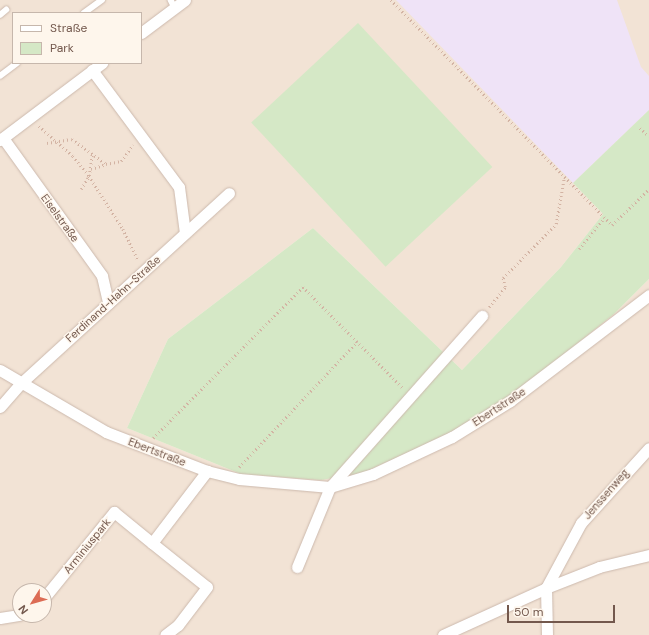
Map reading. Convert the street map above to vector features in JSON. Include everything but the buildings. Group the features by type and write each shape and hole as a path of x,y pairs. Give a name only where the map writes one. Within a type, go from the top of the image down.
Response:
{"street":[{"path":"142,32 173,4 185,0"},
{"name":"Eiselstraße","path":"101,64 1,139 102,276 108,303"},
{"path":"92,70 180,187 185,233"},
{"name":"Ferdinand-Hahn-Straße","path":"0,406 20,384 229,194"},
{"name":"Ebertstraße","path":"0,370 20,384 106,432 207,471 239,479 330,487 373,474 452,437 510,402 649,295"},
{"path":"297,567 330,487 482,316"},
{"name":"Jenssenweg","path":"546,588 581,523 649,448"},
{"path":"152,543 207,471"},
{"name":"Arminiuspark","path":"52,588 114,512 207,588 178,625 165,635"},
{"path":"443,635 546,588 599,567 649,555"},
{"path":"546,588 547,635"},
{"path":"0,618 12,616"}],"lane":[{"path":"85,12 102,0"},
{"path":"0,15 6,10"},
{"path":"0,76 16,64"}],"path":[{"path":"391,0 604,218 612,224 649,189"},
{"path":"29,118 55,139 89,176 123,229 143,271"},
{"path":"640,128 649,136"},
{"path":"91,170 106,164 121,161 133,145 138,131"},
{"path":"47,143 55,139 72,139 106,164"},
{"path":"81,189 91,170 92,154"},
{"path":"482,316 505,288 503,278 556,224 564,177"},
{"path":"579,249 604,218"},
{"path":"142,447 303,287 411,397"},
{"path":"237,469 357,342"}],"shaded area":[{"path":"0,0 649,0 649,110 573,183 603,214 561,267 462,370 313,228 168,339 127,428 241,474 614,314 649,279 649,635 0,635"},
{"path":"396,0 617,0 641,67 649,76 649,110 573,183"}],"green space":[{"path":"358,23 492,167 386,267 251,123"},
{"path":"649,110 649,279 614,314 509,398 450,434 362,473 321,480 241,474 127,428 168,339 313,228 462,370 561,267 603,214 573,183"}]}
